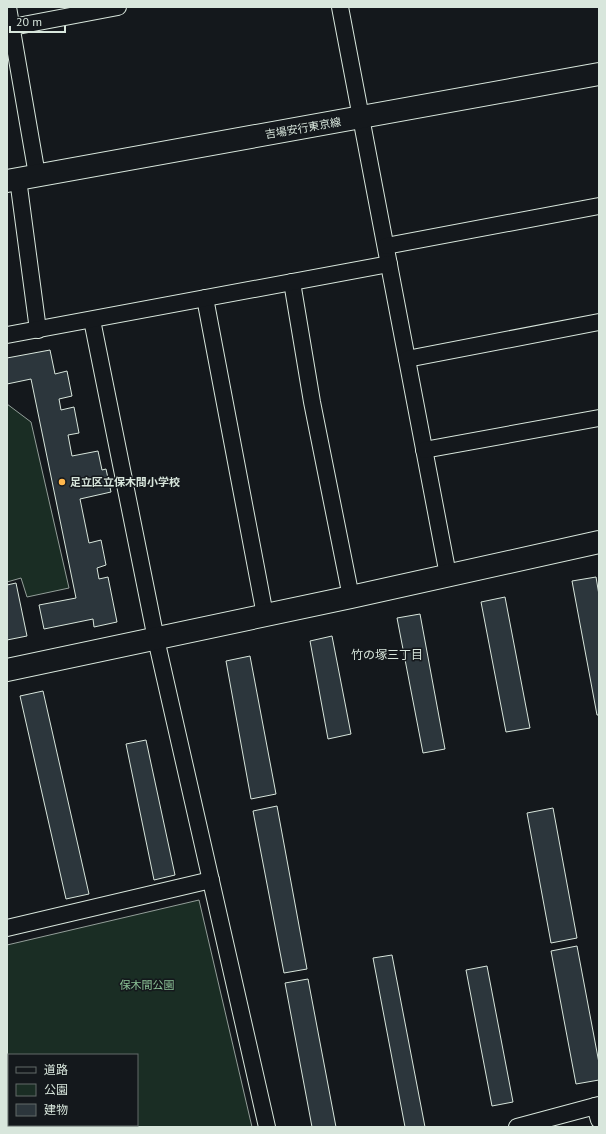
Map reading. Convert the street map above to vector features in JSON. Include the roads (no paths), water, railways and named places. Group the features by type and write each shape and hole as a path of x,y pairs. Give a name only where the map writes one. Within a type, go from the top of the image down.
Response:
{"street":[{"path":"8,7 21,178 38,330"},
{"path":"340,7 448,575"},
{"path":"9,28 109,8"},
{"name":"吉場安行東京線","path":"21,178 599,74"},
{"path":"386,246 599,206"},
{"path":"7,335 389,264"},
{"path":"292,282 312,402 351,597"},
{"path":"205,298 265,615"},
{"path":"92,320 156,639 267,1127"},
{"path":"407,359 599,322"},
{"path":"424,450 599,418"},
{"path":"7,670 351,597 599,542"},
{"path":"7,928 211,880"},
{"path":"517,1127 598,1110"}],"place":[{"name":"足立区立保木間小学校","path":"62,482"}],"district":[{"name":"竹の塚三丁目","path":"387,654"}],"park label":[{"name":"保木間公園","path":"147,985"}]}
